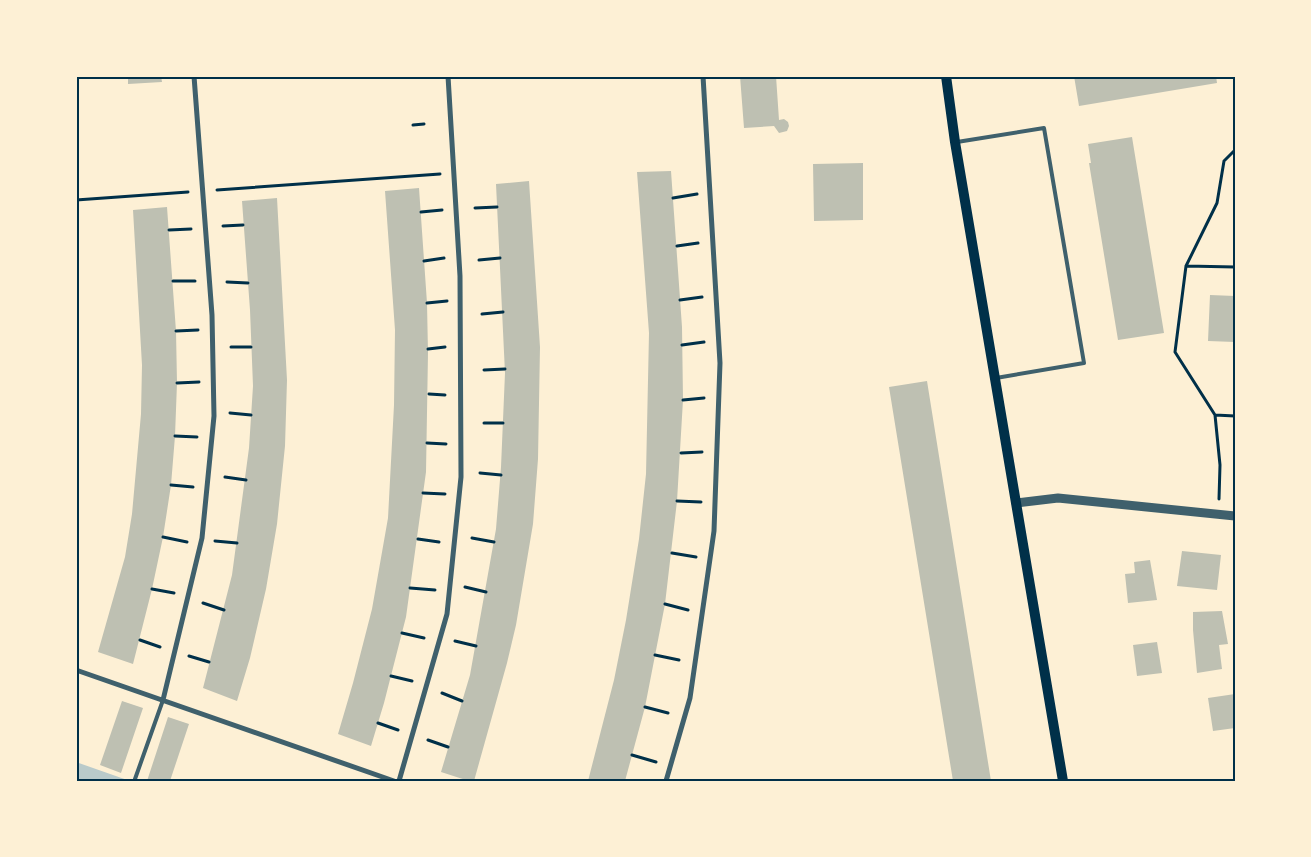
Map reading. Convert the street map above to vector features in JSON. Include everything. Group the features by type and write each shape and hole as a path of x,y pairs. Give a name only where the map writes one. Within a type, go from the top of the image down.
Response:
{"main road":[{"path":"946,76 955,142 1063,781"}],"street":[{"path":"163,700 202,538 214,416 212,315 194,76"},
{"path":"399,781 447,614 461,476 460,276 448,76"},
{"path":"666,781 690,698 714,531 720,363 703,76"},
{"path":"1016,503 1058,498 1235,516"},
{"path":"76,670 394,781"}],"lane":[{"path":"955,142 1044,128 1084,363 995,378"},
{"path":"135,779 163,700"}],"path":[{"path":"413,125 424,124"},
{"path":"1219,514 1220,465 1215,415 1175,352 1186,266 1217,203 1224,161 1235,150"},
{"path":"76,200 442,174"},
{"path":"673,198 697,194"},
{"path":"475,208 497,208"},
{"path":"421,212 445,209"},
{"path":"223,226 243,225"},
{"path":"169,230 193,228"},
{"path":"676,246 700,243"},
{"path":"424,261 448,258"},
{"path":"479,260 500,258"},
{"path":"1186,266 1235,267"},
{"path":"173,281 196,281"},
{"path":"227,282 248,283"},
{"path":"680,300 704,297"},
{"path":"427,303 451,301"},
{"path":"482,314 503,312"},
{"path":"176,331 199,330"},
{"path":"682,345 706,342"},
{"path":"231,347 251,347"},
{"path":"428,349 454,347"},
{"path":"484,370 505,369"},
{"path":"177,383 200,382"},
{"path":"429,394 453,395"},
{"path":"682,400 708,398"},
{"path":"230,412 251,415"},
{"path":"1215,415 1235,416"},
{"path":"484,423 504,423"},
{"path":"175,436 200,437"},
{"path":"427,443 452,444"},
{"path":"681,453 706,452"},
{"path":"480,473 501,475"},
{"path":"225,477 246,480"},
{"path":"171,485 195,487"},
{"path":"424,493 450,494"},
{"path":"677,501 702,502"},
{"path":"163,537 186,542"},
{"path":"418,538 442,542"},
{"path":"472,538 494,542"},
{"path":"216,542 237,543"},
{"path":"672,553 696,557"},
{"path":"465,587 486,592"},
{"path":"410,588 436,590"},
{"path":"152,589 174,593"},
{"path":"203,603 224,610"},
{"path":"665,604 688,610"},
{"path":"402,633 424,638"},
{"path":"140,640 161,647"},
{"path":"454,641 476,646"},
{"path":"656,655 679,660"},
{"path":"189,656 210,662"},
{"path":"391,676 414,682"},
{"path":"442,693 462,701"},
{"path":"645,707 668,713"},
{"path":"378,722 400,731"},
{"path":"428,740 448,747"},
{"path":"632,755 656,762"}],"shaded area":[{"path":"76,762 130,781 76,781"}],"building":[{"path":"128,76 161,76 162,82 128,84"},
{"path":"740,76 776,76 779,120 784,119 788,122 787,131 779,133 774,126 744,128"},
{"path":"1074,76 1216,76 1217,83 1079,106"},
{"path":"1132,137 1164,333 1118,340 1089,163 1091,163 1088,144"},
{"path":"863,163 863,220 814,221 813,164"},
{"path":"671,171 682,327 683,400 677,501 665,604 645,707 625,781 588,781 614,680 626,620 639,539 646,474 649,333 637,172"},
{"path":"529,181 540,347 538,459 533,524 516,625 507,663 474,781 469,781 441,772 470,675 496,529 505,373 496,184"},
{"path":"419,188 427,303 426,472 406,617 371,746 338,734 372,609 388,518 394,405 395,330 385,191"},
{"path":"277,198 287,380 285,446 277,524 266,589 250,658 237,701 203,688 232,575 249,448 253,386 250,310 242,201"},
{"path":"167,207 176,331 175,436 171,485 163,537 133,664 98,652 125,557 132,514 141,414 142,365 133,210"},
{"path":"1210,295 1235,296 1235,342 1208,341"},
{"path":"927,381 991,781 953,781 889,387"},
{"path":"1182,551 1221,555 1217,590 1177,586"},
{"path":"1150,560 1157,600 1128,603 1125,574 1135,573 1134,562"},
{"path":"1222,611 1228,644 1219,645 1222,669 1197,673 1193,612"},
{"path":"1157,642 1162,673 1137,676 1133,645"},
{"path":"1235,694 1235,728 1213,731 1208,698"},
{"path":"122,701 143,708 121,773 100,765"},
{"path":"168,717 189,724 170,781 147,781"}]}
